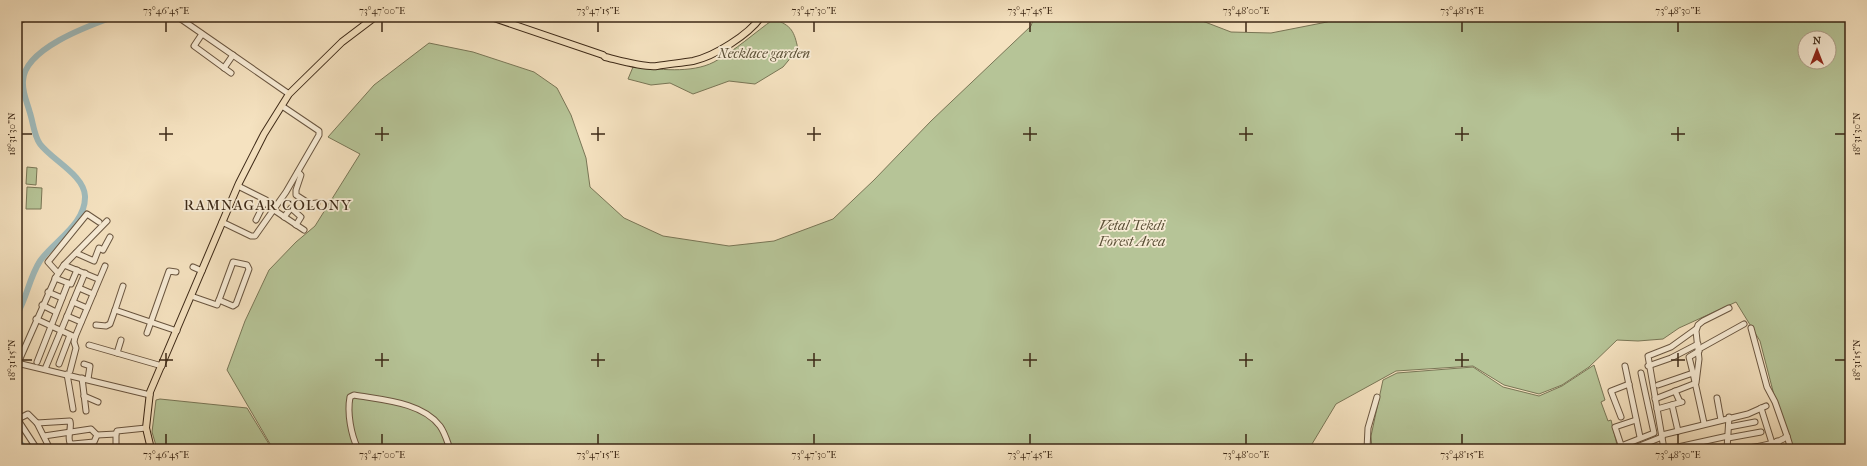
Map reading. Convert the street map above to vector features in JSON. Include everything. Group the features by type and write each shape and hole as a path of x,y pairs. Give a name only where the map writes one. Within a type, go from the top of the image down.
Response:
{"main road":[{"path":"151,449 146,428 150,395 222,222 255,149 289,94 342,42 375,17"},
{"path":"491,17 603,55 606,54 660,65 693,61 708,56 723,48 751,29 762,17"}],"street":[{"path":"17,22 27,17"},
{"path":"178,17 289,94"},
{"path":"202,34 194,46 231,73"},
{"path":"224,68 233,55"},
{"path":"222,222 254,236 274,210 320,133 282,106"},
{"path":"298,172 301,175 295,193 312,205 317,203"},
{"path":"238,186 266,200 256,220"},
{"path":"284,217 291,208 301,217 296,225"},
{"path":"274,210 304,230"},
{"path":"68,283 57,276 48,262 87,214 99,222"},
{"path":"107,221 64,266 57,276 48,292 17,363 69,374 72,378 87,380 139,394 150,395"},
{"path":"76,253 94,260 99,248 104,250 110,237"},
{"path":"191,296 217,305 232,262 247,265 249,269 235,306 219,300"},
{"path":"64,266 98,279"},
{"path":"59,364 72,336 81,322 98,279 105,266"},
{"path":"193,267 202,271"},
{"path":"37,362 68,283 71,284 77,270"},
{"path":"147,334 169,271 176,272"},
{"path":"44,369 85,273"},
{"path":"96,325 106,326 110,324 123,286"},
{"path":"79,288 93,294"},
{"path":"48,292 62,298"},
{"path":"73,302 87,308"},
{"path":"42,306 56,312"},
{"path":"1664,449 1648,366 1648,356 1671,347 1696,329 1703,320 1729,308"},
{"path":"115,310 177,331"},
{"path":"67,316 81,322"},
{"path":"36,319 50,327 72,336"},
{"path":"1648,366 1699,348 1744,324"},
{"path":"1751,328 1767,387 1775,402 1791,449"},
{"path":"1696,329 1699,348 1696,383"},
{"path":"72,336 76,348 69,374 73,409"},
{"path":"117,353 121,340"},
{"path":"89,345 162,366"},
{"path":"1699,348 1689,357 1704,423"},
{"path":"84,364 90,366 84,396 86,411"},
{"path":"1625,366 1640,437"},
{"path":"1636,420 1615,427 1622,448 1640,437 1654,433 1641,373"},
{"path":"1658,385 1693,373"},
{"path":"1655,399 1696,383"},
{"path":"1621,417 1611,391 1629,384"},
{"path":"1657,409 1681,402 1675,391"},
{"path":"358,449 355,443 349,411 350,397 354,395 411,406 420,410 434,420 440,427 450,449"},
{"path":"84,396 98,402"},
{"path":"1367,449 1368,428 1377,397"},
{"path":"1717,398 1721,420"},
{"path":"1672,404 1678,431"},
{"path":"1632,449 1662,436 1704,423 1748,414 1764,407 1775,442 1780,449"},
{"path":"37,449 18,420 29,414 37,423 50,449"},
{"path":"1727,449 1729,417"},
{"path":"37,423 69,420 71,429 68,438 70,443 73,444 94,442 97,435"},
{"path":"1729,428 1755,422"},
{"path":"44,436 91,430 97,435 116,434 117,431 146,428"},
{"path":"1668,449 1761,432"},
{"path":"116,434 116,449"},
{"path":"1743,449 1775,442 1787,436"}],"green space":[{"name":"Vetal Tekdi Forest Area","path":"1034,17 1192,17 1231,32 1271,33 1327,22 1342,17 1850,17 1850,449 1788,449 1760,341 1736,302 1679,328 1663,339 1638,341 1617,340 1589,367 1562,385 1539,394 1504,385 1473,366 1396,371 1336,404 1309,449 273,449 227,370 245,321 269,270 296,242 315,226 360,154 328,137 374,85 429,43 473,52 534,72 557,88 571,115 586,158 590,187 624,218 663,236 729,246 774,241 833,219 874,180 931,121 1031,26"},
{"name":"Necklace garden","path":"774,19 785,24 791,30 798,49 783,67 755,84 729,81 693,94 670,83 651,85 628,79 633,67 674,70 705,66 730,52"},
{"path":"27,167 37,168 36,185 26,184"},
{"path":"27,187 42,188 41,209 26,209"},
{"path":"1594,365 1605,400 1601,402 1608,421 1611,420 1618,449 1372,449 1371,436 1383,380 1397,373 1473,367 1503,387 1539,396 1562,386"},
{"path":"160,399 247,408 272,449 157,449 152,432 156,400"}],"waterway":[{"path":"17,314 33,274 40,261 75,224 84,206 85,196 79,181 67,168 45,150 38,141 23,89 26,69 45,49 59,40 113,17"},
{"path":"17,440 26,449"}],"district":[{"name":"RAMNAGAR COLONY","path":"268,205"}]}
